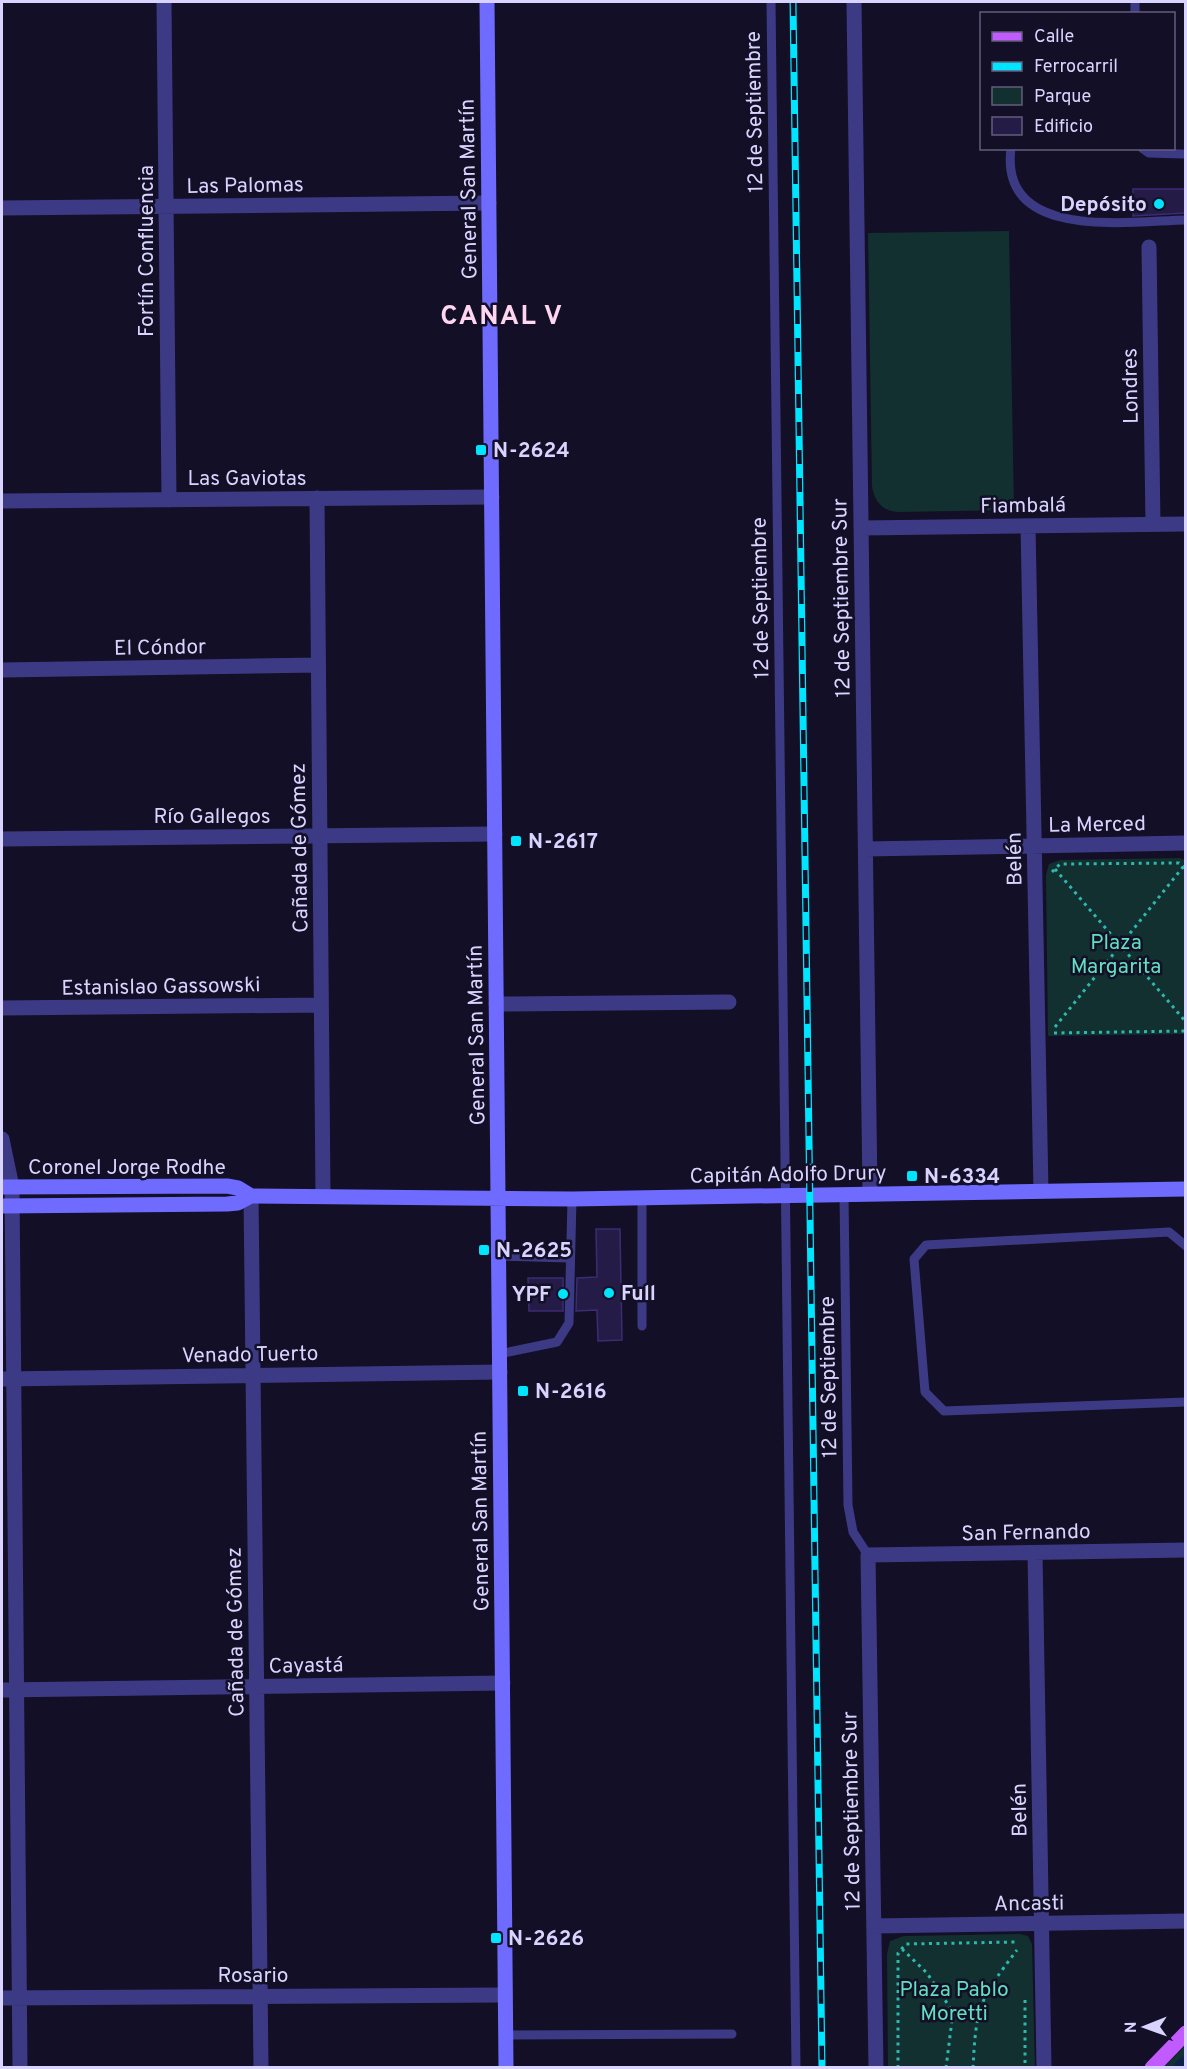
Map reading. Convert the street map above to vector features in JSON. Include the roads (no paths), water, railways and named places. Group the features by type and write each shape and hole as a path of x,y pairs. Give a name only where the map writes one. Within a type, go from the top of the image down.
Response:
{"main road":[{"name":"General San Martín","path":"488,2 506,2067"},
{"name":"Coronel Jorge Rodhe","path":"7,1187 227,1186 238,1188 251,1196"},
{"name":"Capitán Adolfo Drury","path":"498,1198 572,1199 785,1194 1185,1190"},
{"name":"Coronel Jorge Rodhe","path":"7,1206 227,1204 238,1203 251,1196 498,1198"},
{"path":"1152,2067 1185,2033"}],"street":[{"name":"Fortín Confluencia","path":"164,2 169,500"},
{"name":"12 de Septiembre Sur","path":"854,2 870,1193"},
{"name":"Las Palomas","path":"2,208 489,203"},
{"name":"Londres","path":"1149,247 1153,524"},
{"name":"Las Gaviotas","path":"2,501 492,497"},
{"name":"Cañada de Gómez","path":"317,498 323,1196"},
{"name":"Fiambalá","path":"861,528 1185,524"},
{"name":"Belén","path":"1028,526 1041,1191"},
{"name":"El Cóndor","path":"2,670 318,665"},
{"name":"Río Gallegos","path":"2,839 495,834"},
{"name":"La Merced","path":"866,849 1185,843"},
{"path":"496,1004 729,1002"},
{"name":"Estanislao Gassowski","path":"2,1008 321,1005"},
{"path":"2,1139 7,1187 9,1690 20,2067"},
{"name":"Cañada de Gómez","path":"251,1196 261,2067"},
{"name":"Venado Tuerto","path":"8,1379 500,1372"},
{"name":"San Fernando","path":"868,1555 1185,1550"},
{"name":"Belén","path":"1035,1552 1044,2067"},
{"name":"12 de Septiembre Sur","path":"868,1555 876,2067"},
{"name":"Cayastá","path":"9,1690 502,1683"},
{"name":"Ancasti","path":"874,1926 1185,1922"},
{"name":"Rosario","path":"2,1998 505,1995"}],"lane":[{"name":"12 de Septiembre","path":"771,2 796,2067"},
{"path":"1011,150 1010,164 1019,190 1033,205 1052,216 1083,222 1185,220"},
{"path":"1145,150 1149,153 1183,154"},
{"name":"12 de Septiembre","path":"844,1194 848,1505 854,1532 868,1555"},
{"path":"642,1197 642,1326"},
{"path":"500,1354 557,1342 569,1323 572,1199"},
{"path":"1185,1246 1168,1232 927,1245 914,1258 925,1392 944,1411 1185,1402"},
{"path":"499,1256 569,1258"},
{"path":"505,2036 732,2034"}],"railway":[{"path":"793,2 822,2068"}],"place":[{"name":"Depósito","path":"1159,204"},
{"name":"N-2624","path":"481,450"},
{"name":"N-2617","path":"516,841"},
{"name":"N-6334","path":"912,1176"},
{"name":"N-2625","path":"484,1250"},
{"name":"Full","path":"609,1293"},
{"name":"YPF","path":"563,1294"},
{"name":"N-2616","path":"523,1391"},
{"name":"N-2626","path":"496,1938"}],"district":[{"name":"CANAL V","path":"502,315"}],"park label":[{"name":"Plaza Margarita","path":"1116,954"},
{"name":"Plaza Pablo Moretti","path":"954,2001"}]}
